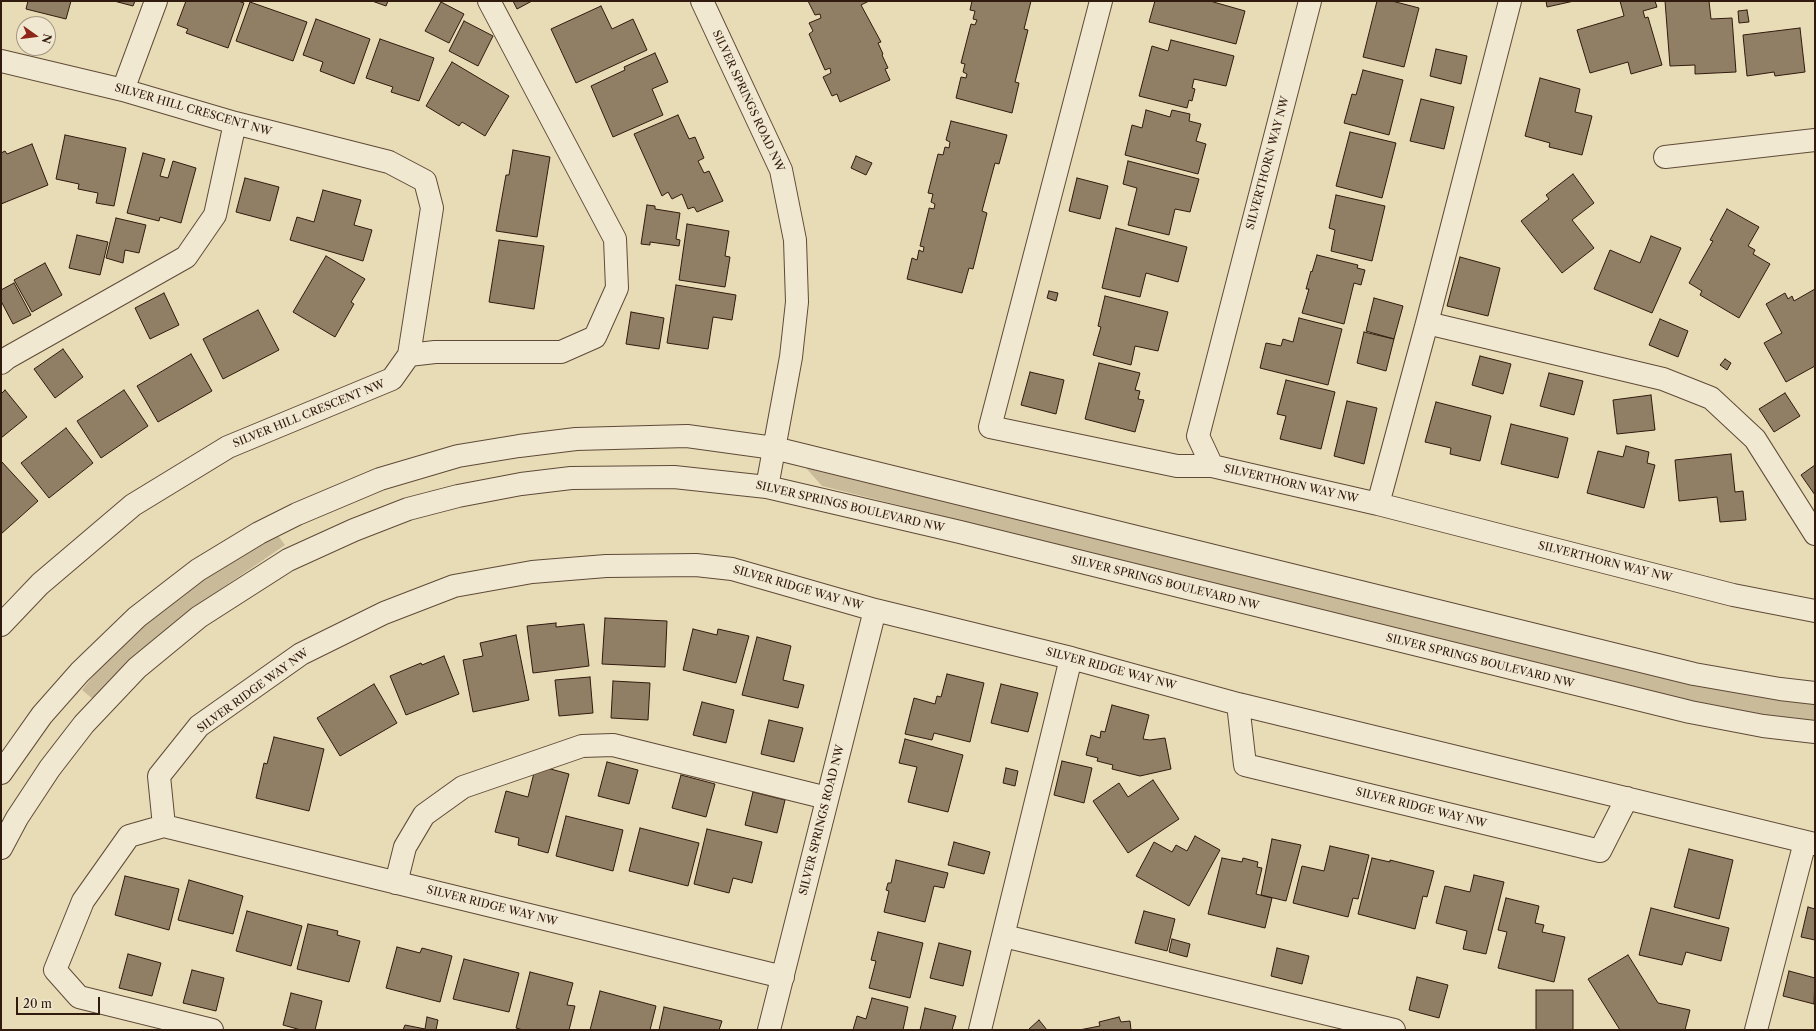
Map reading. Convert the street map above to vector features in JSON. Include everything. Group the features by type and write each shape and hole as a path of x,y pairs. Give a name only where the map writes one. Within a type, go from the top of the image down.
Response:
{"street":[{"path":"123,90 156,1"},
{"path":"409,355 435,352 561,352 595,337 617,288 615,239 489,1"},
{"name":"SILVER SPRINGS ROAD NW","path":"702,1 781,170 795,240 797,302 792,357 767,487"},
{"path":"1101,1 990,428 1178,466 1212,466"},
{"name":"SILVERTHORN WAY NW","path":"1310,1 1198,436 1212,466 1378,504 1733,595 1815,611"},
{"path":"1378,504 1427,323 1510,1"},
{"name":"SILVER HILL CRESCENT NW","path":"1,61 123,90 235,122 389,162 425,181 432,208 409,355 392,380 228,447 134,505 40,584 1,625"},
{"path":"1,364 7,358 186,257 215,215 235,122"},
{"path":"1665,157 1815,140"},
{"path":"1427,323 1663,379 1711,398 1755,439 1815,534"},
{"path":"1,773 42,715 80,672 137,617 198,570 259,533 297,514 380,479 458,456 576,439 687,436 774,448 1694,674 1780,689 1815,693"},
{"name":"SILVER SPRINGS BOULEVARD NW","path":"1,848 17,818 50,768 84,724 137,668 199,617 288,560 347,533 408,509 458,496 528,483 571,478 674,477 767,487 960,532 1690,712 1764,726 1815,732"},
{"name":"SILVER RIDGE WAY NW","path":"783,977 164,826 159,776 200,726 301,654 384,613 454,586 532,572 606,566 696,566 732,569 875,610 1071,658 1238,704 1810,843"},
{"name":"SILVER SPRINGS ROAD NW","path":"769,1030 875,610"},
{"path":"980,1030 1071,658"},
{"name":"SILVER RIDGE WAY NW","path":"1238,704 1245,765 1600,851 1627,798"},
{"path":"396,883 405,847 424,815 463,787 582,746 613,745 827,798"},
{"path":"164,826 129,836 83,901 54,970 79,997 212,1030"},
{"path":"1756,1030 1810,843"},
{"path":"1004,936 1394,1030"}],"shaded area":[{"path":"807,466 1815,704 1815,724 1760,718 1665,696 822,486 806,468"},
{"path":"277,534 285,545 215,593 164,633 94,700 82,690 99,668 137,630 183,592 228,562"}],"building":[{"path":"28,1 71,1 66,19 26,9"},
{"path":"114,1 135,1 133,6"},
{"path":"186,1 238,1 244,3 228,48 186,33 188,29 177,25"},
{"path":"372,1 388,1 386,6"},
{"path":"513,1 532,1 517,9"},
{"path":"808,1 869,1 861,5 881,42 878,43 888,68 885,69 890,80 840,102 837,94 832,96 823,77 831,73 830,68 825,70 809,34 813,31 809,23 821,18 820,14 815,15"},
{"path":"972,1 1031,1 1024,29 1028,30 1015,82 1019,83 1012,113 956,98 961,77 966,78 967,74 963,72 965,64 961,63 971,24 975,25 977,20 973,19 975,11 970,10"},
{"path":"1155,1 1210,1 1245,11 1236,44 1149,22"},
{"path":"1377,1 1392,1 1419,8 1404,67 1363,57"},
{"path":"1546,1 1574,1 1547,7"},
{"path":"1620,1 1655,1 1657,7 1643,11 1645,18 1648,17 1662,65 1631,74 1628,62 1590,73 1577,30 1624,16"},
{"path":"1665,1 1709,1 1711,19 1732,18 1736,72 1695,74 1695,65 1670,66"},
{"path":"250,2 307,22 293,61 236,41"},
{"path":"441,2 464,14 449,43 425,31"},
{"path":"601,6 612,29 633,19 647,50 576,83 551,29"},
{"path":"1747,10 1749,22 1739,23 1738,11"},
{"path":"316,19 370,39 354,84 320,71 323,62 303,55"},
{"path":"464,21 493,36 478,66 449,51"},
{"path":"1800,28 1805,72 1775,76 1774,72 1747,76 1743,35"},
{"path":"380,39 434,58 419,101 391,92 393,87 366,78"},
{"path":"1171,40 1234,56 1226,86 1194,79 1192,88 1195,89 1192,101 1189,100 1187,108 1139,96 1152,46 1168,51"},
{"path":"1436,49 1467,56 1461,84 1430,76"},
{"path":"655,53 668,82 652,89 663,115 613,137 591,86 625,70 624,67"},
{"path":"452,62 509,96 485,136 462,122 459,126 426,106"},
{"path":"1363,70 1403,80 1389,135 1344,123 1352,94 1356,95"},
{"path":"1540,78 1580,89 1575,112 1592,116 1582,155 1549,147 1550,143 1525,136"},
{"path":"1421,99 1454,107 1444,149 1410,141"},
{"path":"1146,110 1170,117 1172,110 1190,114 1189,121 1201,124 1196,141 1206,144 1198,174 1125,155 1132,125 1142,128"},
{"path":"678,115 689,139 695,137 704,158 698,161 704,173 709,171 723,201 697,212 694,207 688,209 682,194 672,199 668,192 662,196 634,134"},
{"path":"951,121 1007,135 999,164 995,163 982,211 987,213 973,269 969,268 962,293 907,279 912,258 917,260 919,250 923,252 924,247 920,246 929,208 934,209 935,204 931,202 933,194 928,193 938,154 943,155 945,147 949,148 950,142 946,140"},
{"path":"1350,132 1396,143 1382,198 1336,186"},
{"path":"65,135 126,148 114,206 96,203 98,193 78,189 79,184 56,179"},
{"path":"32,144 48,185 1,204 1,153 5,151 7,154"},
{"path":"513,150 550,157 537,237 496,231 506,175 509,175"},
{"path":"143,153 165,159 160,176 168,178 173,161 196,168 181,223 160,217 159,221 127,213"},
{"path":"856,156 872,163 866,175 851,168"},
{"path":"1128,161 1199,179 1190,212 1175,209 1169,235 1128,225 1137,188 1123,184"},
{"path":"1573,174 1594,203 1572,220 1594,248 1562,273 1521,221 1549,199 1546,195"},
{"path":"245,178 279,187 270,221 236,212"},
{"path":"1077,178 1108,186 1100,219 1069,211"},
{"path":"323,190 361,200 354,225 372,230 363,261 290,240 297,217 314,222"},
{"path":"1336,195 1385,206 1372,261 1331,251 1335,230 1329,228"},
{"path":"647,205 655,206 655,209 680,213 676,239 680,240 679,246 650,242 650,245 641,244"},
{"path":"1727,209 1759,227 1748,246 1755,250 1753,254 1770,264 1739,318 1700,295 1702,291 1689,283 1713,241 1710,240"},
{"path":"116,218 146,225 139,253 125,250 123,263 106,258"},
{"path":"687,224 729,231 725,256 730,257 725,287 679,280"},
{"path":"1116,228 1187,247 1178,282 1146,273 1140,297 1102,288"},
{"path":"77,235 108,242 100,275 69,268"},
{"path":"1651,236 1681,248 1652,313 1594,289 1610,250 1640,263"},
{"path":"499,240 544,246 534,309 489,302"},
{"path":"1317,255 1358,265 1357,268 1365,270 1361,285 1354,283 1344,324 1302,313 1309,289 1306,289"},
{"path":"326,256 365,279 351,302 354,304 335,337 293,312"},
{"path":"1460,257 1500,268 1488,316 1447,306"},
{"path":"45,263 62,295 32,312 14,280"},
{"path":"14,283 31,315 13,324 1,301 1,290"},
{"path":"676,285 736,295 732,320 713,317 708,349 667,343"},
{"path":"1815,289 1815,366 1786,382 1764,343 1782,333 1766,304 1785,293 1788,299 1792,296 1794,301"},
{"path":"1049,291 1058,293 1056,301 1047,298"},
{"path":"164,293 179,325 150,339 135,308"},
{"path":"1105,296 1168,312 1158,351 1135,346 1131,365 1093,355 1101,327 1098,326"},
{"path":"1374,298 1403,306 1394,339 1366,331"},
{"path":"258,310 279,350 223,379 203,339"},
{"path":"631,312 664,318 659,349 626,344"},
{"path":"1299,318 1342,329 1328,385 1260,368 1266,343 1281,346 1283,339 1293,342"},
{"path":"1660,319 1688,331 1678,357 1649,345"},
{"path":"1364,332 1394,339 1386,371 1357,363"},
{"path":"63,349 83,377 55,398 34,369"},
{"path":"191,354 212,391 158,422 137,386"},
{"path":"1480,356 1511,364 1503,394 1472,385"},
{"path":"1725,359 1731,363 1727,370 1720,365"},
{"path":"1099,363 1140,373 1135,390 1140,391 1138,399 1144,400 1135,432 1085,419"},
{"path":"1030,372 1064,380 1056,414 1021,405"},
{"path":"1549,373 1583,381 1574,415 1540,406"},
{"path":"1286,380 1335,392 1321,449 1280,439 1286,416 1277,414"},
{"path":"5,390 27,417 1,438 1,394"},
{"path":"124,390 148,426 101,458 77,421"},
{"path":"1785,393 1800,416 1774,432 1759,409"},
{"path":"1651,395 1655,430 1617,434 1613,400"},
{"path":"1347,401 1377,408 1364,464 1334,456"},
{"path":"1436,402 1491,416 1480,461 1450,454 1451,448 1425,442"},
{"path":"1511,424 1568,438 1558,478 1501,464"},
{"path":"66,428 93,463 49,498 21,463"},
{"path":"1626,446 1649,452 1647,463 1655,465 1644,508 1587,493 1598,451 1623,457"},
{"path":"1731,454 1735,492 1743,491 1746,520 1720,522 1717,497 1679,501 1675,460"},
{"path":"1,461 38,501 1,534"},
{"path":"1815,465 1815,495 1801,475"},
{"path":"605,618 667,621 665,667 602,664"},
{"path":"556,623 556,627 584,624 589,666 533,673 527,626"},
{"path":"693,629 717,635 718,629 749,636 736,683 683,670"},
{"path":"516,635 529,700 473,712 463,660 483,656 480,643"},
{"path":"757,637 791,646 783,680 804,685 798,708 742,695"},
{"path":"444,656 459,694 406,715 390,676 421,663 422,665"},
{"path":"947,674 984,683 970,742 934,733 932,740 905,734 914,698 935,704 937,696 941,697"},
{"path":"590,677 593,713 559,716 555,680"},
{"path":"613,681 650,683 648,720 611,718"},
{"path":"374,684 397,723 340,756 317,718"},
{"path":"1001,684 1038,693 1028,732 991,723"},
{"path":"702,702 734,710 726,743 693,735"},
{"path":"1112,705 1149,715 1143,739 1150,740 1165,738 1171,769 1140,776 1112,769 1113,765 1097,761 1098,758 1086,755 1091,735 1100,738 1101,731 1105,732"},
{"path":"769,720 803,728 794,762 761,754"},
{"path":"274,737 324,749 309,811 256,798 264,763 267,764"},
{"path":"905,739 963,755 948,812 908,802 917,767 899,763"},
{"path":"1062,761 1092,768 1084,803 1054,795"},
{"path":"607,762 638,770 629,804 598,796"},
{"path":"536,765 569,774 548,853 518,845 519,838 495,832 506,791 528,797"},
{"path":"1006,768 1018,771 1015,786 1003,783"},
{"path":"681,775 715,784 706,817 672,808"},
{"path":"1153,780 1179,819 1128,853 1093,801 1119,783 1128,797"},
{"path":"753,792 785,800 777,833 745,825"},
{"path":"566,816 623,830 613,871 556,856"},
{"path":"640,828 699,843 688,886 629,871"},
{"path":"707,829 762,842 752,883 733,878 729,893 694,884"},
{"path":"1195,836 1220,850 1189,906 1136,876 1154,842 1172,852 1176,845 1187,851"},
{"path":"1272,839 1301,845 1286,901 1261,895"},
{"path":"954,842 990,852 984,874 948,865"},
{"path":"1330,846 1369,855 1358,899 1353,898 1348,917 1293,903 1302,866 1324,871"},
{"path":"1689,849 1733,860 1719,919 1674,907"},
{"path":"1222,858 1242,862 1243,858 1258,862 1257,867 1262,868 1256,894 1272,898 1265,928 1208,914"},
{"path":"1372,858 1390,862 1390,860 1434,871 1427,897 1423,896 1415,929 1358,914"},
{"path":"896,860 948,873 944,888 934,886 925,922 884,912 889,891 886,890 888,883 891,883"},
{"path":"1474,875 1504,882 1486,954 1463,949 1467,931 1436,923 1445,886 1470,892"},
{"path":"125,876 179,889 169,930 115,915"},
{"path":"189,880 243,896 233,934 178,920"},
{"path":"1506,898 1539,906 1535,923 1544,925 1542,932 1565,937 1554,982 1498,968 1507,932 1498,930"},
{"path":"1808,907 1815,909 1815,940 1801,937"},
{"path":"1651,908 1729,928 1721,961 1686,952 1682,965 1639,955"},
{"path":"247,911 302,926 291,966 236,951"},
{"path":"1144,911 1175,919 1167,951 1135,943"},
{"path":"308,924 338,931 337,935 360,941 349,982 297,969"},
{"path":"878,932 923,943 910,998 869,988 876,961 871,960"},
{"path":"1172,939 1190,944 1187,957 1169,952"},
{"path":"939,943 971,951 963,986 930,978"},
{"path":"397,947 420,953 422,948 452,956 440,1002 386,988"},
{"path":"1277,948 1309,956 1302,984 1271,976"},
{"path":"128,954 161,963 152,996 119,988"},
{"path":"1628,955 1658,1003 1690,1010 1685,1030 1620,1030 1588,979"},
{"path":"464,959 519,973 509,1012 453,999"},
{"path":"192,970 224,978 216,1011 183,1003"},
{"path":"1789,971 1815,978 1814,1004 1783,996"},
{"path":"530,972 573,983 567,1005 575,1006 569,1030 523,1030 516,1028"},
{"path":"1417,977 1448,985 1439,1018 1409,1010"},
{"path":"1536,990 1573,990 1573,1030 1536,1030"},
{"path":"600,991 656,1006 650,1030 590,1030"},
{"path":"291,993 322,1001 315,1030 301,1030 283,1025"},
{"path":"872,998 908,1007 903,1030 853,1030 857,1016 866,1019"},
{"path":"664,1007 722,1021 719,1030 659,1030"},
{"path":"925,1008 956,1016 952,1030 920,1030"},
{"path":"427,1017 438,1020 436,1030 403,1030 405,1025 425,1029"},
{"path":"1119,1017 1121,1022 1130,1021 1131,1030 1079,1030 1100,1026 1099,1022"},
{"path":"1039,1020 1047,1030 1029,1029"}]}
